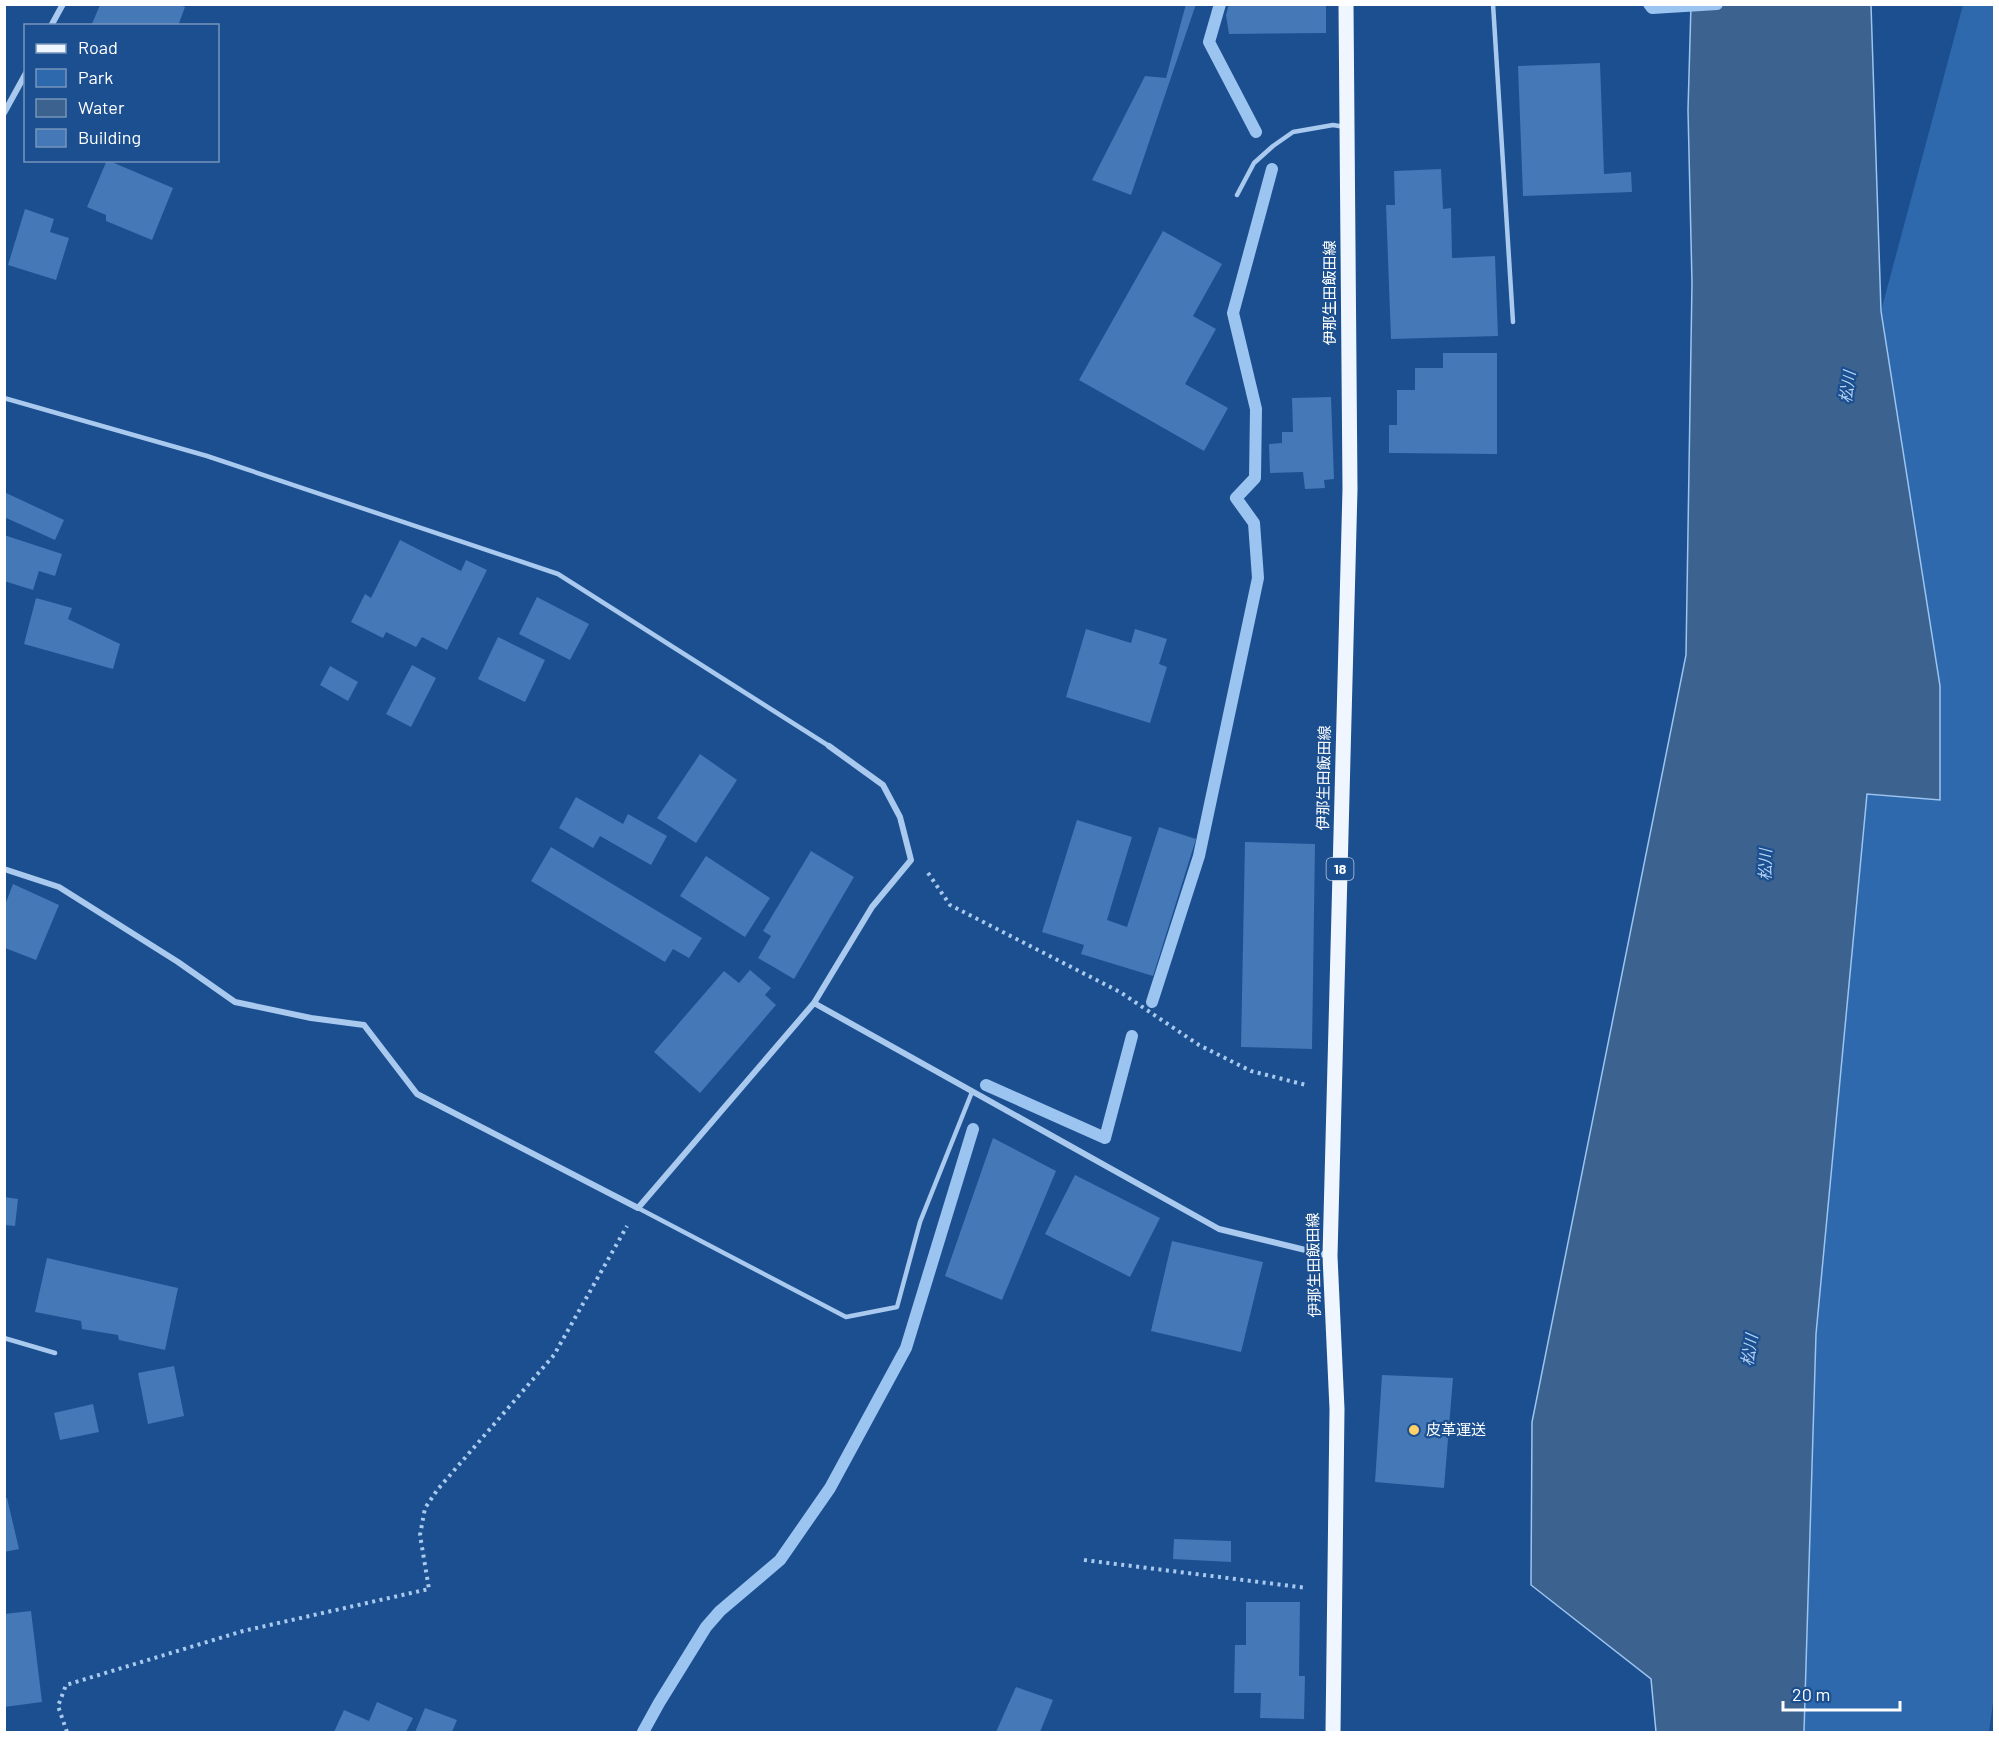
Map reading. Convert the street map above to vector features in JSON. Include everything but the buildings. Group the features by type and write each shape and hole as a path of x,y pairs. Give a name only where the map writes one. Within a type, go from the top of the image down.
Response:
{"main road":[{"name":"伊那生田飯田線","path":"1333,1732 1337,1409 1330,1256 1350,489 1346,4"}],"street":[{"path":"52,24 63,4"},
{"path":"4,113 24,77"},
{"path":"4,869 58,887 178,962 235,1002 311,1018 364,1025 417,1094 638,1208 814,1003 872,907 911,860 900,817 883,785 829,746"},
{"path":"814,1003 1218,1229 1330,1256"}],"lane":[{"path":"1493,4 1513,322"},
{"path":"1237,195 1254,163 1293,132 1333,125 1347,127"},
{"path":"4,398 207,456 558,574 829,746"},
{"path":"638,1208 846,1317 897,1307 920,1222 972,1092"},
{"path":"4,1338 55,1353"}],"path":[{"path":"911,860 927,872 950,905 1120,992 1199,1045 1251,1071 1334,1093"},
{"path":"67,1732 57,1706 66,1685 243,1631 429,1589 420,1535 425,1508 438,1489 554,1355 638,1208"},
{"path":"1084,1560 1335,1591"}],"green space":[{"path":"1963,5 1994,5 1994,1695 1989,1732 1804,1732 1816,1334 1867,793 1940,800 1940,686 1881,311"}],"water":[{"name":"松川","path":"1691,5 1871,5 1881,311 1940,686 1940,800 1867,794 1816,1334 1804,1732 1656,1732 1651,1679 1531,1585 1532,1422 1686,655 1692,283 1688,110"}],"waterway":[{"path":"1220,4 1209,42 1256,132"},
{"path":"1649,4 1652,8 1717,4"},
{"path":"1152,1002 1199,856 1258,578 1254,523 1236,498 1255,478 1256,409 1233,313 1272,169"},
{"path":"986,1085 1105,1138 1132,1036"},
{"path":"643,1732 706,1627 720,1611 780,1560 830,1488 906,1348 973,1129"}],"place":[{"name":"皮革運送","path":"1414,1430"}]}
